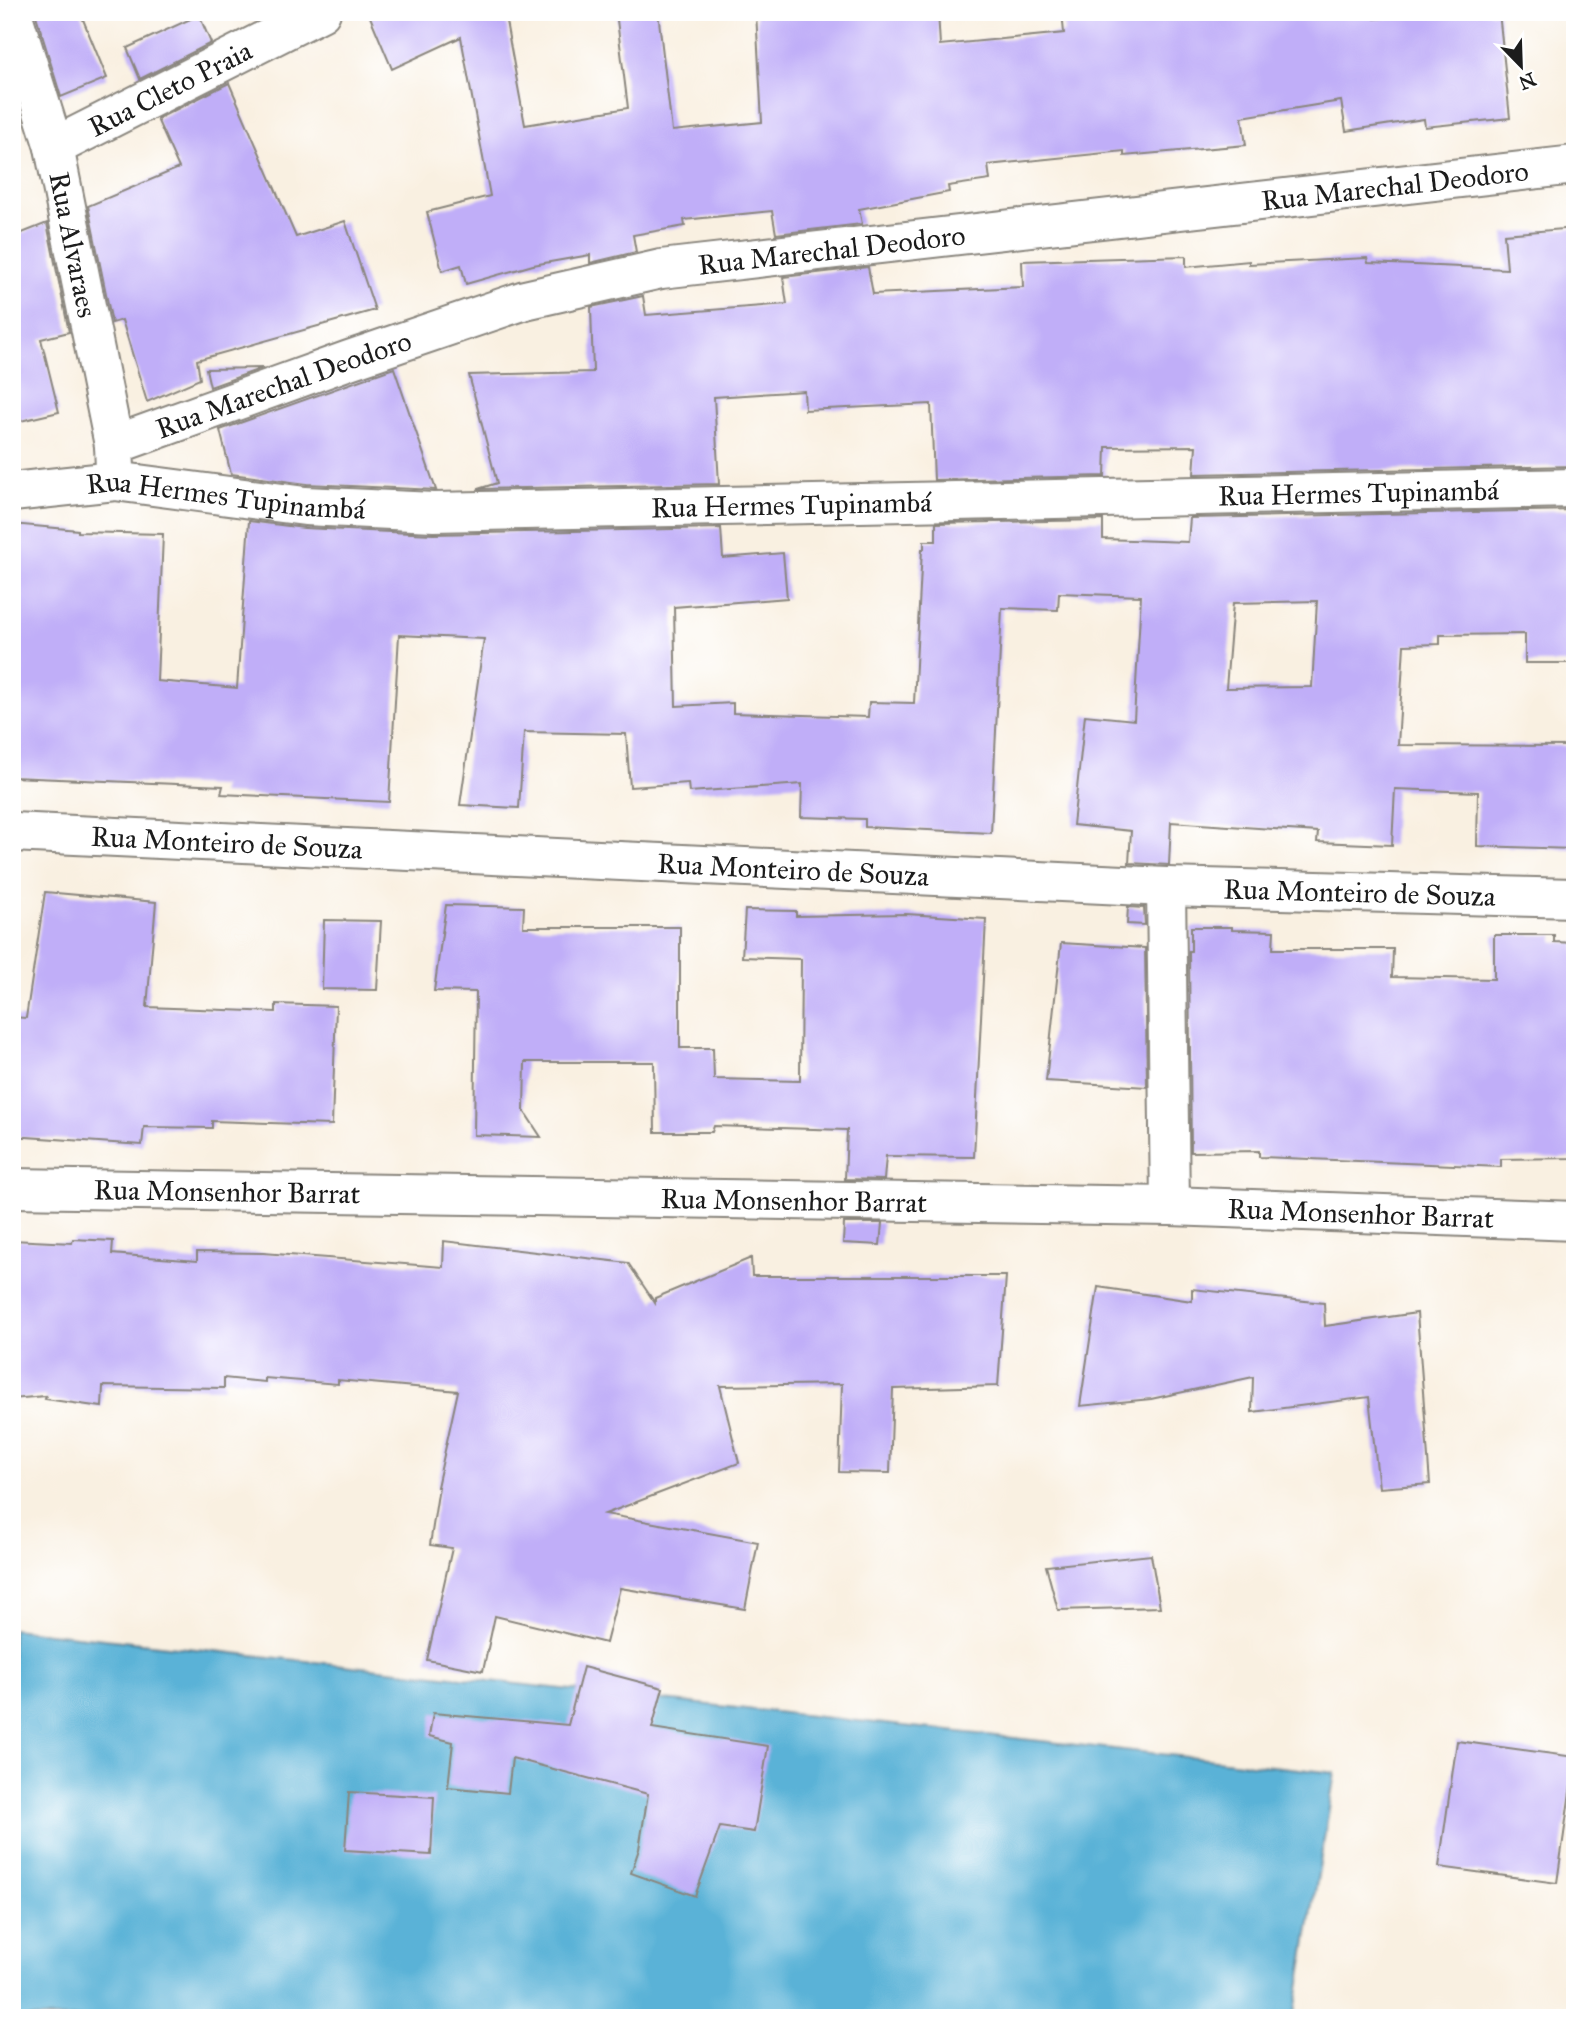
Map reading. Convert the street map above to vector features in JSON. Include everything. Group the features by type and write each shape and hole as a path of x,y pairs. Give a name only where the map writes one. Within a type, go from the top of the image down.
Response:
{"street":[{"name":"Rua Cleto Praia","path":"54,147 321,12"},
{"name":"Rua Alvaraes","path":"12,13 54,147 115,463"},
{"name":"Rua Marechal Deodoro","path":"115,463 349,359 525,300 661,269 1575,165"},
{"name":"Rua Hermes Tupinambá","path":"12,492 115,463 305,506 434,512 1575,488"},
{"name":"Rua Monteiro de Souza","path":"12,832 1166,887 1575,898"},
{"path":"1166,887 1170,1206"},
{"name":"Rua Monsenhor Barrat","path":"12,1188 1170,1206 1575,1221"}],"water":[{"path":"12,1629 1335,1773 1294,2018 12,2018"}],"building":[{"path":"35,12 80,12 107,78 61,97"},
{"path":"368,12 514,12 505,16 525,125 628,108 616,12 658,12 672,131 762,122 756,12 938,12 940,45 1064,33 1062,12 1374,12 1375,19 1443,12 1499,12 1510,118 1425,127 1424,119 1346,131 1341,101 1242,117 1246,145 1124,156 1124,151 988,165 990,180 948,186 949,192 859,209 862,224 776,234 772,211 684,220 685,226 633,235 636,252 590,263 590,255 533,265 466,284 461,265 442,271 427,212 490,196 461,37 392,69"},
{"path":"199,15 211,43 140,79 127,48"},
{"path":"229,83 296,237 345,221 375,310 197,360 200,379 147,402 122,320 112,323 88,206 179,168 157,119"},
{"path":"12,87 20,113 12,116"},
{"path":"47,223 69,332 41,339 59,412 12,423 12,237"},
{"path":"1575,228 1575,466 1194,474 1196,446 1106,447 1105,476 934,480 931,404 805,410 804,391 714,397 719,484 478,489 497,483 469,375 593,372 591,307 643,296 646,315 787,304 783,277 868,267 873,294 1023,287 1022,261 1186,256 1186,267 1249,261 1249,264 1367,258 1368,263 1507,269 1504,234"},
{"path":"263,368 210,387 206,369"},
{"path":"394,368 436,490 307,484 231,474 220,430"},
{"path":"1575,510 1575,663 1525,663 1525,634 1440,635 1440,644 1404,645 1398,745 1575,746 1575,849 1477,846 1478,792 1395,789 1392,845 1317,842 1318,832 1171,822 1169,865 1129,863 1131,831 1073,825 1085,715 1134,720 1141,596 1059,593 1058,610 1002,608 991,833 865,827 865,819 801,817 802,784 689,792 688,783 630,787 626,734 524,732 519,808 460,805 484,639 399,635 389,802 221,794 223,786 12,777 12,524 78,532 163,534 157,681 237,688 249,521 304,528 433,534 721,528 723,558 783,553 787,598 674,607 676,706 733,703 733,713 868,717 869,702 914,703 922,549 924,541 936,541 936,523 1103,520 1103,539 1188,542 1190,518","holes":["1317,601 1312,687 1226,688 1233,603"]},
{"path":"45,892 156,902 147,1007 276,1012 276,1004 336,1006 332,1125 212,1121 212,1128 144,1127 142,1145 12,1136 12,1017 26,1018"},
{"path":"446,905 524,907 523,927 680,927 680,1048 713,1048 714,1079 800,1081 801,959 742,957 745,910 796,911 796,916 906,914 986,919 974,1157 886,1156 884,1180 845,1179 847,1130 714,1126 712,1132 655,1132 654,1062 525,1062 524,1111 541,1137 474,1135 476,992 434,991"},
{"path":"1128,907 1144,908 1145,925 1127,924"},
{"path":"324,920 381,921 377,990 322,989"},
{"path":"1191,927 1274,931 1273,949 1393,949 1392,977 1494,979 1494,935 1554,935 1554,942 1575,943 1575,1158 1501,1159 1501,1167 1259,1157 1259,1151 1191,1152"},
{"path":"1061,943 1145,948 1147,1087 1046,1081"},
{"path":"844,1223 882,1223 880,1245 843,1243"},
{"path":"73,1239 113,1241 112,1254 197,1261 197,1252 263,1253 443,1267 444,1241 628,1263 655,1303 655,1298 751,1258 752,1276 1006,1276 998,1386 893,1389 890,1473 839,1472 842,1384 720,1386 739,1463 605,1514 758,1542 745,1609 620,1588 606,1643 495,1616 483,1671 427,1660 452,1548 430,1545 437,1487 458,1391 338,1380 338,1384 265,1378 265,1382 224,1378 224,1388 103,1386 102,1407 45,1399 46,1396 12,1399 12,1240 72,1243"},
{"path":"1098,1287 1192,1301 1192,1289 1324,1303 1325,1326 1417,1313 1430,1484 1379,1488 1369,1397 1252,1412 1253,1377 1151,1399 1080,1406"},
{"path":"1151,1555 1160,1607 1058,1610 1046,1566"},
{"path":"583,1667 663,1688 652,1728 768,1746 754,1832 720,1827 695,1896 631,1873 639,1849 648,1794 512,1758 508,1793 448,1787 453,1742 429,1736 433,1713 568,1725"},
{"path":"1457,1741 1575,1757 1557,1883 1439,1867"},
{"path":"349,1792 434,1797 431,1855 345,1850"}]}
